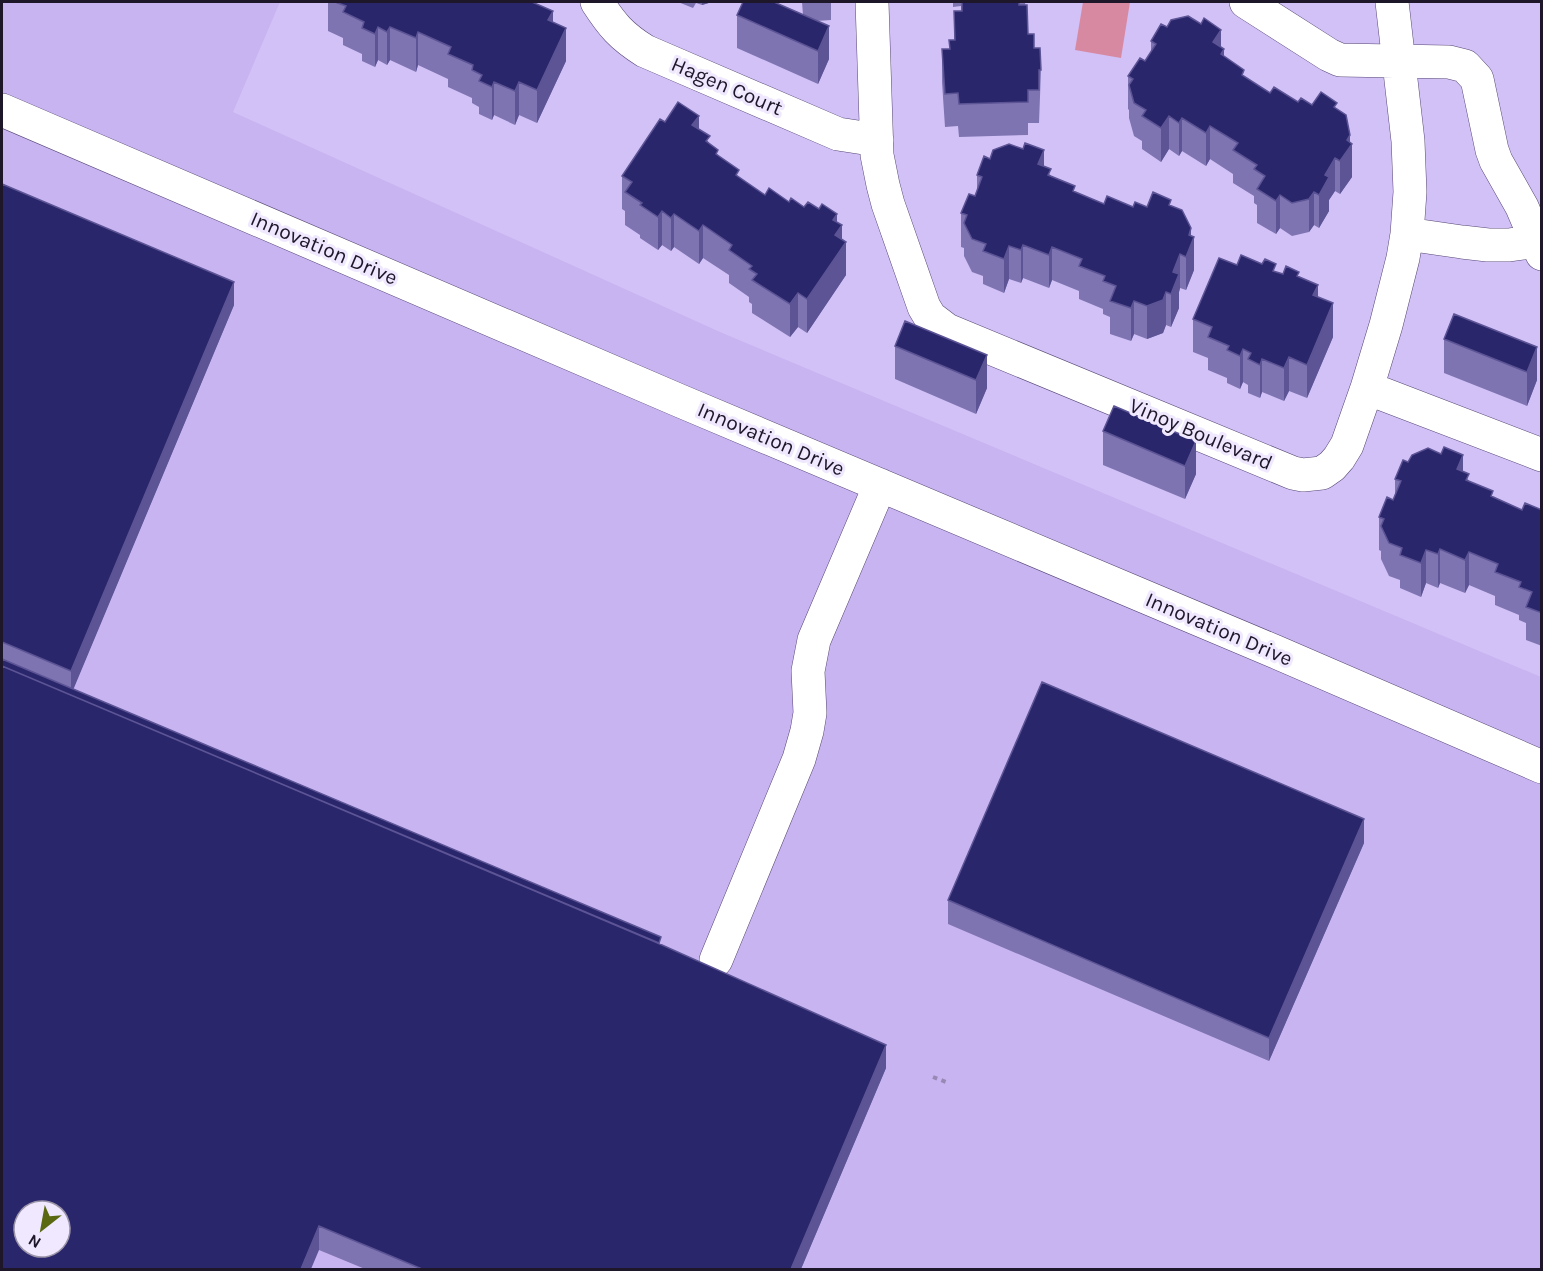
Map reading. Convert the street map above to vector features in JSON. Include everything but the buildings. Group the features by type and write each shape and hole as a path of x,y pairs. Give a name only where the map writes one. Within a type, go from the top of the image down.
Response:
{"street":[{"name":"Hagen Court","path":"597,2 618,31 645,51 838,134 877,140"},
{"name":"Vinoy Boulevard","path":"872,2 877,155 885,195 924,307 930,317 947,330 1293,473 1303,475 1322,473 1332,466 1339,458 1353,431 1386,325 1407,234 1410,192 1408,141 1392,2"},
{"path":"1246,2 1340,60 1456,63 1465,66 1477,79 1494,155 1540,243 1488,244 1407,234"},
{"name":"Innovation Drive","path":"2,110 1542,766"},
{"path":"1367,388 1542,455"},
{"path":"716,960 799,759 810,714 808,671 814,640 880,485"}],"path":[{"path":"933,1077 946,1082"}],"shaded area":[{"path":"2,2 280,2 233,112 720,332 1541,677 1541,1269 2,1270"},
{"path":"1083,2 1130,2 1121,58 1075,50"}]}
